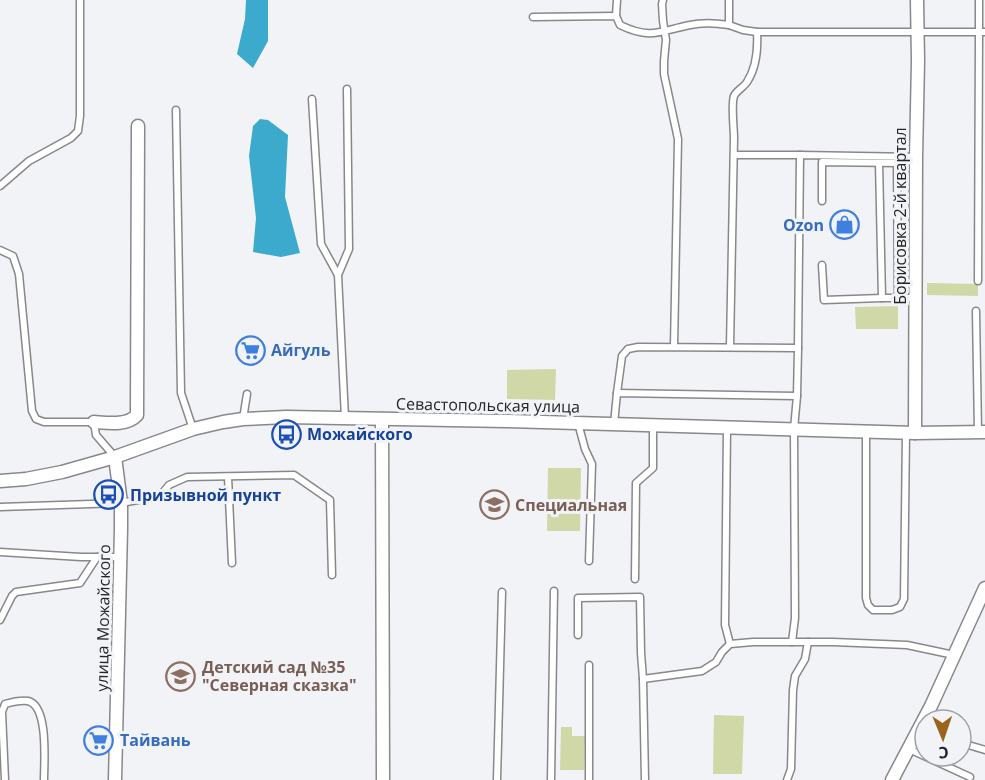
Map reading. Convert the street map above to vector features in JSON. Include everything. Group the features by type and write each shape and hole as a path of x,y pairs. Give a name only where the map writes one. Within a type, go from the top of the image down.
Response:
{"street":[{"name":"Борисовка 2-й квартал","path":"911,433 916,298 917,0"},
{"path":"94,422 132,421 138,415 138,126"},
{"name":"Севастопольская улица","path":"0,481 62,472 115,457 193,429 243,419 345,418 911,433 982,432"},
{"path":"382,419 383,780"},
{"name":"улица Можайского","path":"115,457 121,503 115,780"},
{"path":"931,708 985,588"},
{"path":"892,780 913,744"}],"lane":[{"path":"0,186 29,161 70,138 78,130 80,0"},
{"path":"617,0 616,16 620,26 634,32 651,34 693,24 710,23 757,32 982,32"},
{"path":"663,0 666,40 664,74 678,139 674,347"},
{"path":"729,0 729,25"},
{"path":"978,281 982,157 982,32 979,0"},
{"path":"533,17 616,16"},
{"path":"730,347 733,115 735,95 747,82 753,70 758,49 757,32"},
{"path":"338,275 350,249 347,89"},
{"path":"312,99 321,244 338,275 345,418"},
{"path":"176,110 182,393 193,429"},
{"path":"734,155 916,157"},
{"path":"792,642 795,618 794,429 797,396 800,155"},
{"path":"822,201 822,162 897,163 898,298"},
{"path":"879,163 882,298"},
{"path":"0,250 13,256 19,274 32,411 36,419 44,422 94,422 96,435 115,457"},
{"path":"822,265 824,300 916,298"},
{"path":"975,312 982,432"},
{"path":"614,424 622,356 628,350 638,347 798,348"},
{"path":"617,393 797,396"},
{"path":"243,419 247,394"},
{"path":"578,423 592,464 589,561"},
{"path":"635,579 636,483 653,468 653,425"},
{"path":"727,427 725,625 730,644"},
{"path":"866,431 866,598 873,610 892,610 900,607 904,599 911,433"},
{"path":"0,507 121,503 159,496 169,485 186,477 294,475 330,500 332,575"},
{"path":"228,477 232,563"},
{"path":"0,552 121,557"},
{"path":"0,620 16,592 80,583 97,557"},
{"path":"551,780 554,591"},
{"path":"497,780 502,592"},
{"path":"578,635 578,598 640,597 645,780"},
{"path":"644,679 702,671 716,662 730,644 753,642 907,645 955,656"},
{"path":"787,780 790,769 795,676 805,659 808,642"},
{"path":"589,665 590,780"},
{"path":"5,780 2,712 5,704 29,701 37,707 42,720 44,780"},
{"path":"908,749 970,777"}],"green space":[{"path":"927,283 978,284 978,296 927,295"},
{"path":"898,306 898,329 856,329 855,307"},
{"path":"556,369 555,400 507,399 507,370"},
{"path":"548,468 581,468 580,531 547,531"},
{"path":"714,715 744,716 742,774 713,774"},
{"path":"561,727 572,727 572,736 585,736 584,770 560,770"}],"water":[{"path":"246,0 268,0 268,41 253,68 237,54 245,19"},
{"path":"260,119 268,120 288,135 285,197 300,253 281,257 253,252 256,218 249,156 253,126"}],"place":[{"name":"Ozon","path":"845,225"},
{"name":"Айгуль","path":"250,350"},
{"name":"Можайского","path":"286,434"},
{"name":"Призывной пункт","path":"109,495"},
{"name":"Специальная","path":"494,505"},
{"name":"Детский сад №35 \"Северная сказка\"","path":"181,676"},
{"name":"Тайвань","path":"99,740"}]}
